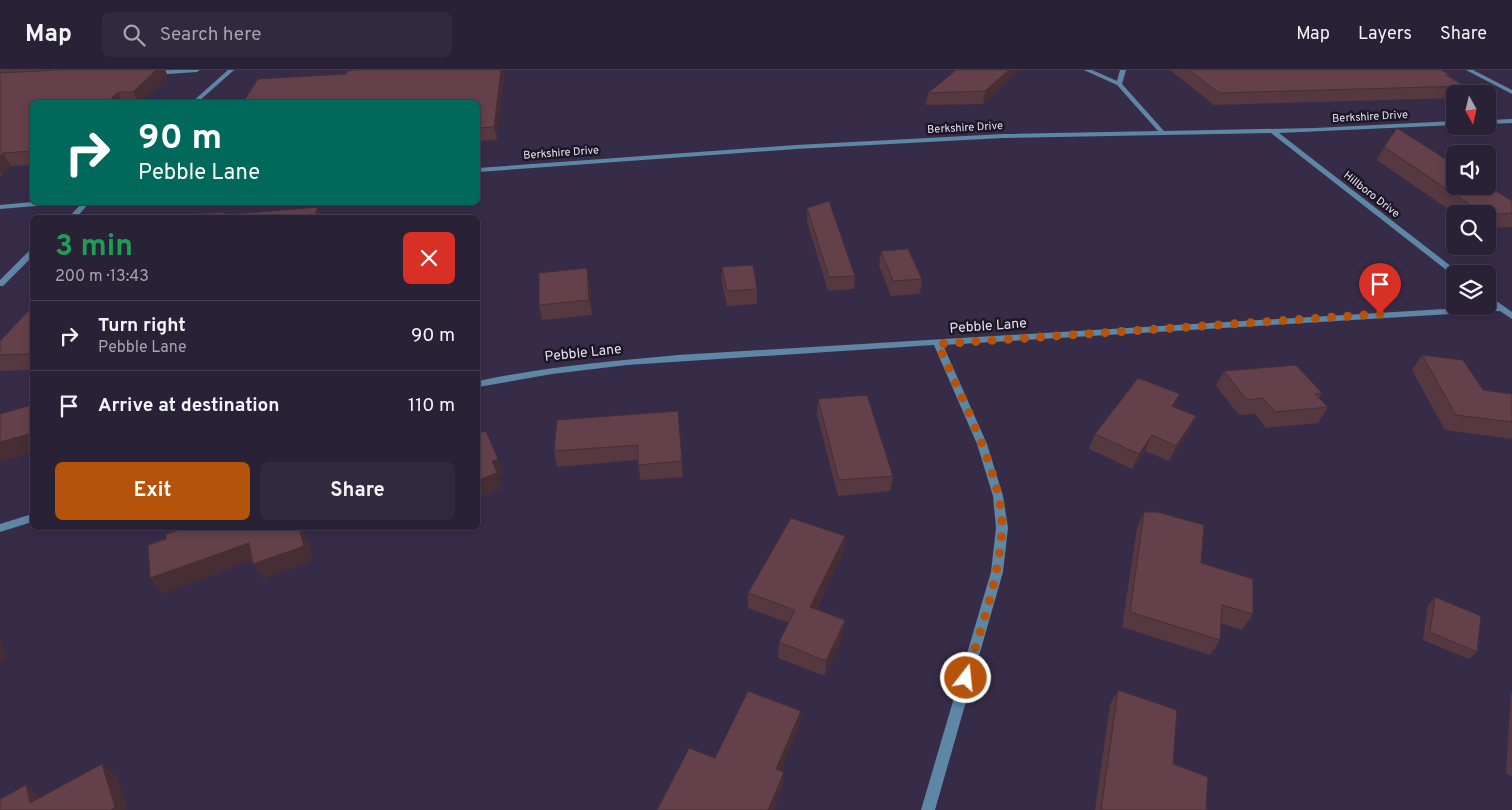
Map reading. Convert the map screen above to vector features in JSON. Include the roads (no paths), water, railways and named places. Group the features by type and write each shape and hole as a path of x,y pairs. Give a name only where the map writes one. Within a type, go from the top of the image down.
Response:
{"street":[{"path":"142,73 197,70"},
{"path":"197,100 231,70"},
{"path":"1088,70 1119,84 1162,132"},
{"path":"1119,84 1123,70"},
{"path":"1469,70 1512,92"},
{"path":"1496,122 1512,121"},
{"name":"Berkshire Drive","path":"480,170 796,147 1004,136 1273,131 1446,123"},
{"name":"Hillboro Drive","path":"1273,131 1446,265"},
{"path":"0,207 30,204"},
{"path":"73,215 83,205"},
{"path":"0,284 30,255"},
{"path":"1496,304 1512,316"},
{"name":"Pebble Lane","path":"480,384 512,376 599,365 1501,308"},
{"path":"928,810 997,572 1002,528 998,496 982,444 938,344"},
{"path":"0,528 30,519"}]}
